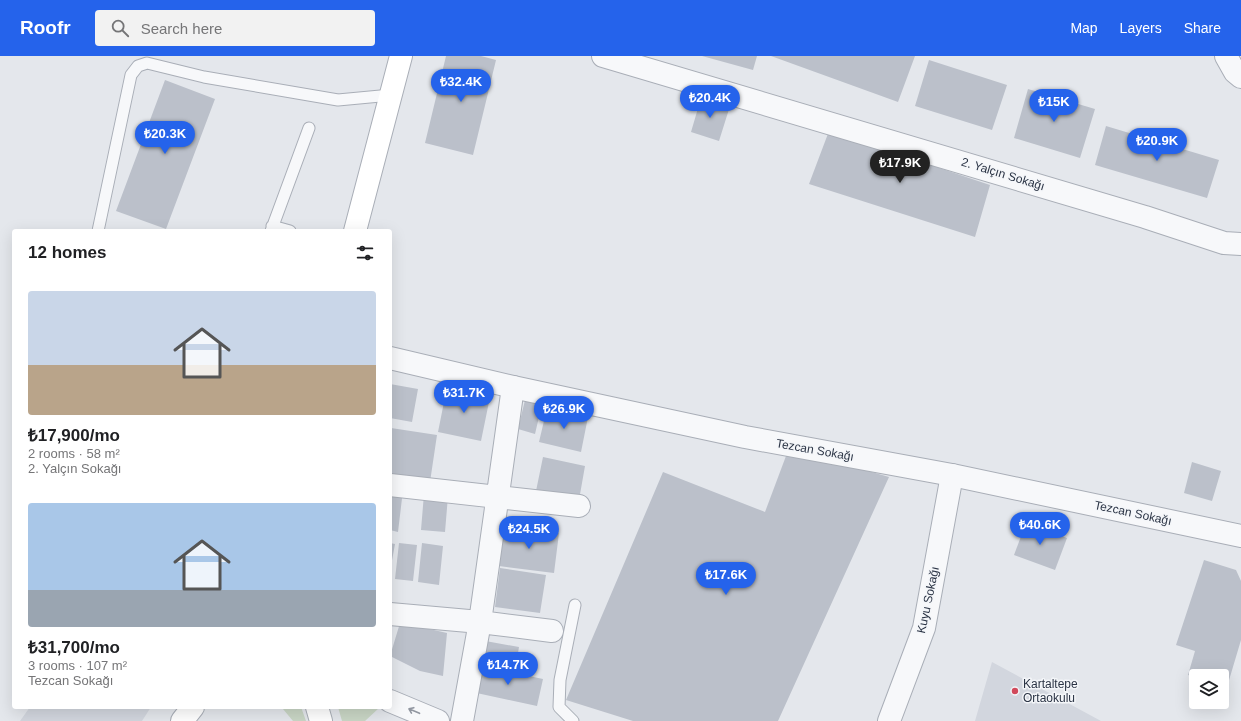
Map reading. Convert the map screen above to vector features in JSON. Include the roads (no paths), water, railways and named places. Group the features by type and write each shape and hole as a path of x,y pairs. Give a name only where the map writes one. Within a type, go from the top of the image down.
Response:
{"main road":[{"path":"356,229 401,56"},
{"path":"182,721 191,709"},
{"path":"318,709 321,721"}],"street":[{"name":"2. Yalçın Sokağı","path":"603,56 1145,217 1224,243 1241,244"},
{"path":"1226,56 1235,72 1241,77"},
{"name":"Tezcan Sokağı","path":"392,358 513,387 745,437 952,475 1241,536"},
{"path":"462,721 480,622 513,387"},
{"name":"Kuyu Sokağı","path":"890,721 924,628 952,475"},
{"path":"392,485 579,506"},
{"path":"392,614 480,622 552,631"},
{"path":"392,702 438,721"}],"lane":[{"path":"98,229 131,75 138,66 147,63 204,77 338,100 391,95"},
{"path":"272,229 310,128"},
{"path":"573,721 559,707 560,680 575,605"}],"place":[{"name":"Kartaltepe Ortaokulu","path":"1015,691"}]}
